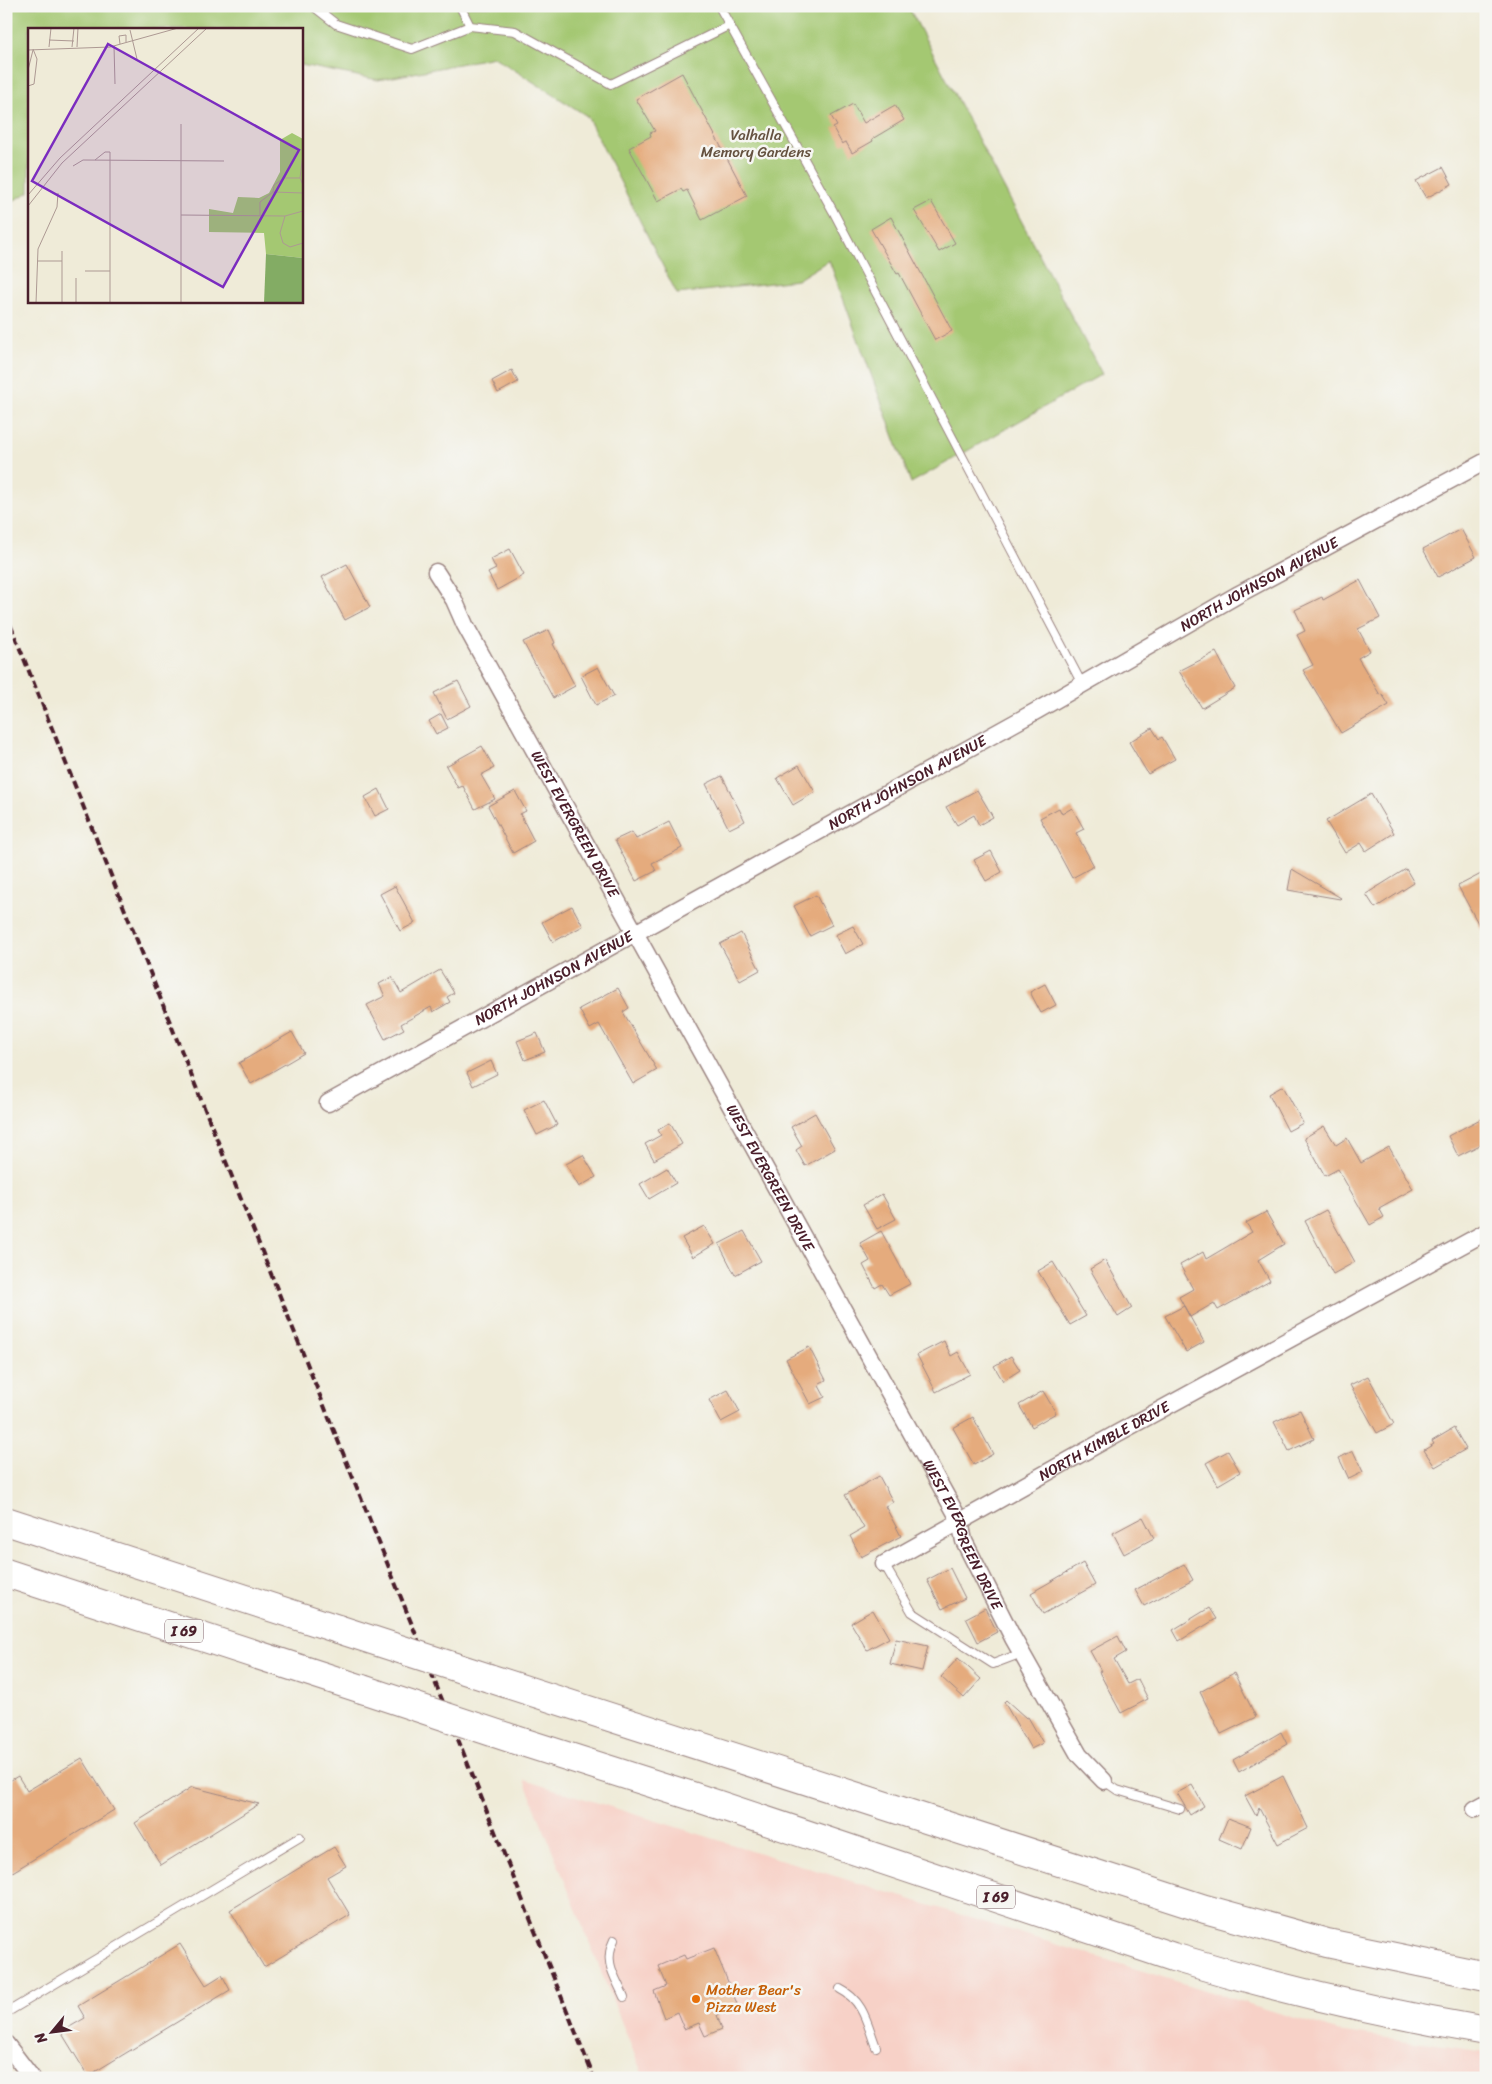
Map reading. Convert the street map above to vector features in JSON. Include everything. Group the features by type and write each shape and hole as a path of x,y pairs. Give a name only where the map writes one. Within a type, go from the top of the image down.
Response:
{"highway":[{"path":"6,1521 1205,1909 1327,1943 1486,1976"},
{"name":"I 69","path":"6,1574 692,1796 1208,1968 1364,2008 1486,2031"}],"street":[{"name":"NORTH JOHNSON AVENUE","path":"328,1103 898,788 1238,594 1486,461"},
{"name":"WEST EVERGREEN DRIVE","path":"436,572 454,600 470,634 960,1521 964,1541 1022,1653 1079,1755 1104,1781"},
{"name":"NORTH KIMBLE DRIVE","path":"884,1564 1486,1232"},
{"path":"6,2044 30,2077"}],"lane":[{"path":"313,6 336,24 412,49 470,26 515,31 611,84 730,25"},
{"path":"460,6 470,26"},
{"path":"719,6 833,212 1082,684"},
{"name":"NORTH KIMBLE DRIVE","path":"884,1564 912,1612 993,1664 1022,1653"},
{"path":"1104,1781 1117,1790 1180,1809"},
{"path":"6,2013 300,1837"},
{"path":"614,1940 608,1950 609,1962 624,1997"},
{"path":"840,1989 850,1994 859,2004 876,2047"}],"shaded area":[{"path":"524,1780 1337,2031 1486,2052 1486,2078 644,2078"}],"green space":[{"name":"Valhalla Memory Gardens","path":"6,6 908,6 1102,374 911,483 829,260 797,280 677,294 587,116 494,57 378,80 302,65 302,28 28,28 28,193 7,204"}],"building":[{"path":"682,73 747,196 702,220 687,190 683,192 681,189 658,201 629,148 651,136 650,133 655,131 636,99"},
{"path":"853,104 864,123 895,105 904,120 852,153 846,142 842,144 833,128 837,126 831,116"},
{"path":"1443,167 1452,184 1426,198 1416,181"},
{"path":"931,201 955,243 939,252 914,210"},
{"path":"891,217 952,331 935,340 899,273 897,274 871,229"},
{"path":"512,370 518,382 498,393 492,381"},
{"path":"1461,529 1476,557 1438,577 1423,549"},
{"path":"510,549 524,575 497,590 488,573 496,569 491,559"},
{"path":"347,564 370,607 345,620 322,577"},
{"path":"1360,580 1380,618 1358,629 1370,651 1358,658 1380,695 1382,694 1389,705 1341,733 1303,670 1313,665 1297,635 1305,631 1295,610 1322,597 1323,600"},
{"path":"549,630 555,643 553,644 575,686 553,698 523,642"},
{"path":"1216,652 1235,688 1202,708 1179,671"},
{"path":"598,667 614,696 596,705 581,676"},
{"path":"458,681 471,706 447,719 434,693"},
{"path":"441,714 448,728 436,734 429,721"},
{"path":"1152,728 1159,739 1162,737 1175,759 1148,774 1129,742"},
{"path":"482,746 494,768 481,775 495,799 475,809 463,786 458,788 446,766"},
{"path":"799,765 815,792 793,805 777,778"},
{"path":"722,776 745,821 729,829 706,784"},
{"path":"379,789 389,809 375,816 365,797"},
{"path":"977,790 993,817 979,825 974,815 957,825 946,807"},
{"path":"515,791 526,811 520,814 534,841 513,853 488,806"},
{"path":"1371,794 1394,833 1366,851 1361,843 1345,853 1326,821"},
{"path":"1059,808 1062,814 1072,808 1084,829 1076,833 1094,866 1072,878 1040,818"},
{"path":"669,822 682,848 652,863 656,871 636,881 615,840 632,832 636,839"},
{"path":"991,851 1002,872 986,881 974,860"},
{"path":"1292,869 1341,898 1288,890"},
{"path":"1406,869 1414,883 1375,908 1366,894"},
{"path":"1481,874 1486,882 1486,938 1458,886"},
{"path":"395,886 415,923 400,931 380,894"},
{"path":"816,895 832,925 810,936 794,906"},
{"path":"572,906 583,926 553,942 542,922"},
{"path":"853,926 863,944 845,954 835,935"},
{"path":"741,933 760,970 740,981 720,944"},
{"path":"440,970 454,993 447,997 450,1002 433,1012 431,1007 401,1024 404,1029 385,1039 367,1005 385,996 379,984 392,977 401,993"},
{"path":"1045,984 1056,1005 1041,1013 1030,992"},
{"path":"618,988 629,1008 623,1012 657,1070 633,1084 599,1024 590,1029 579,1009"},
{"path":"292,1032 304,1053 251,1084 239,1063"},
{"path":"537,1033 545,1052 525,1060 517,1041"},
{"path":"491,1061 497,1074 473,1086 467,1073"},
{"path":"1283,1086 1303,1123 1288,1131 1269,1094"},
{"path":"544,1100 557,1125 537,1135 524,1110"},
{"path":"815,1113 835,1149 805,1166 796,1150 802,1146 791,1127"},
{"path":"1486,1116 1486,1142 1458,1156 1448,1136"},
{"path":"670,1123 682,1144 654,1160 645,1144 661,1135 658,1130"},
{"path":"1324,1126 1336,1145 1347,1138 1361,1163 1389,1147 1413,1189 1379,1208 1384,1217 1370,1225 1338,1169 1325,1176 1304,1138"},
{"path":"583,1155 596,1177 579,1187 566,1164"},
{"path":"667,1168 676,1183 649,1199 640,1184"},
{"path":"882,1194 896,1219 877,1229 863,1205"},
{"path":"1326,1210 1355,1262 1333,1274 1305,1221"},
{"path":"1266,1212 1284,1244 1258,1260 1270,1281 1218,1310 1214,1303 1190,1317 1179,1297 1193,1289 1180,1265 1203,1252 1206,1259 1252,1232 1246,1223"},
{"path":"704,1226 715,1244 693,1257 682,1238"},
{"path":"744,1231 761,1261 735,1275 719,1244"},
{"path":"881,1231 910,1284 889,1295 882,1284 875,1288 863,1265 870,1261 860,1243"},
{"path":"1105,1260 1132,1308 1118,1317 1090,1269"},
{"path":"1053,1262 1086,1316 1070,1325 1038,1271"},
{"path":"1184,1306 1204,1342 1186,1352 1165,1316"},
{"path":"944,1341 951,1356 958,1352 970,1374 936,1392 917,1355"},
{"path":"809,1347 826,1380 818,1384 825,1397 810,1404 786,1359"},
{"path":"1011,1356 1020,1370 1003,1381 994,1366"},
{"path":"1368,1376 1394,1424 1377,1433 1350,1385"},
{"path":"728,1390 740,1412 721,1422 709,1400"},
{"path":"1043,1391 1056,1413 1032,1427 1019,1405"},
{"path":"1300,1410 1314,1439 1289,1451 1274,1422"},
{"path":"973,1417 993,1454 974,1465 953,1428"},
{"path":"1454,1428 1466,1449 1435,1467 1424,1450 1434,1444 1432,1441"},
{"path":"1228,1451 1240,1472 1218,1485 1206,1463"},
{"path":"1353,1451 1363,1472 1349,1479 1339,1458"},
{"path":"879,1476 893,1502 885,1506 901,1536 861,1557 850,1536 864,1528 845,1495"},
{"path":"1143,1517 1154,1538 1124,1554 1113,1533"},
{"path":"1083,1563 1095,1585 1043,1614 1031,1593"},
{"path":"1184,1564 1193,1580 1144,1606 1135,1590"},
{"path":"950,1568 965,1598 942,1609 927,1580"},
{"path":"985,1608 997,1632 978,1642 966,1618"},
{"path":"1209,1608 1216,1619 1179,1641 1173,1630"},
{"path":"873,1610 889,1638 867,1650 851,1623"},
{"path":"1118,1636 1126,1652 1114,1659 1128,1684 1138,1679 1148,1699 1121,1713 1090,1651"},
{"path":"896,1639 928,1646 922,1671 890,1664"},
{"path":"958,1658 981,1679 964,1698 941,1677"},
{"path":"1234,1673 1256,1717 1221,1734 1200,1692"},
{"path":"1006,1700 1026,1718 1028,1717 1043,1743 1031,1749 1004,1702"},
{"path":"1281,1732 1287,1744 1239,1772 1233,1760"},
{"path":"82,1758 114,1810 6,1876 6,1783 18,1776 27,1791"},
{"path":"1283,1776 1308,1828 1278,1844 1259,1808 1256,1816 1245,1796"},
{"path":"1192,1785 1204,1806 1190,1815 1177,1793"},
{"path":"192,1787 259,1804 161,1865 135,1823"},
{"path":"1228,1818 1251,1827 1242,1849 1219,1839"},
{"path":"334,1847 346,1866 327,1877 350,1915 264,1967 230,1910"},
{"path":"180,1944 206,1985 222,1975 230,1990 88,2076 61,2032 85,2018 78,2006"},
{"name":"Mother Bear's Pizza West","path":"714,1948 738,2006 717,2015 722,2029 705,2036 699,2023 684,2029 677,2012 664,2018 654,1991 666,1986 658,1966 684,1955 686,1959"}],"railway":[{"path":"6,614 594,2078"}],"place":[{"name":"Mother Bear's Pizza West","path":"696,1999"}]}
